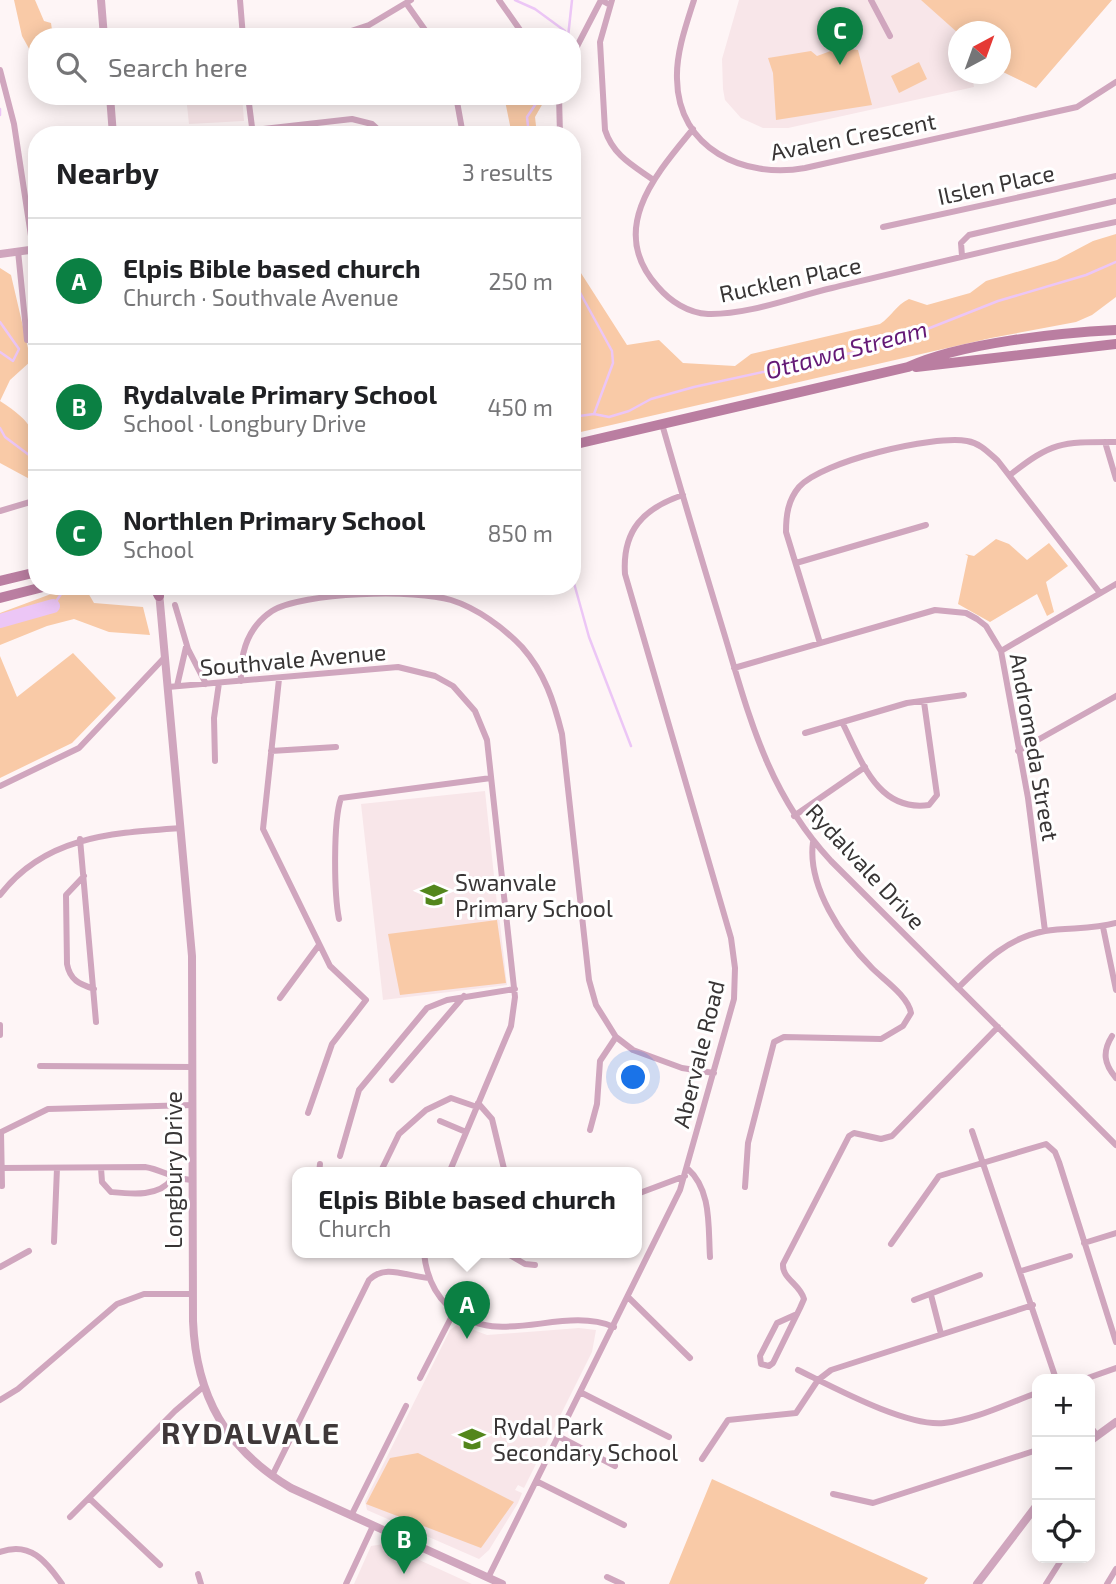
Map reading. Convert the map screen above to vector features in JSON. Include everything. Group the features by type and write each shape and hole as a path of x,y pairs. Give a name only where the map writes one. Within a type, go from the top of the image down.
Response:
{"main road":[{"path":"581,443 908,367 934,358 1070,332 1116,330"},
{"path":"908,367 1116,344"},
{"path":"0,581 28,574"},
{"path":"0,597 28,590"}],"street":[{"path":"101,0 103,28"},
{"path":"240,0 242,28"},
{"path":"499,0 519,28"},
{"path":"581,39 601,0 611,2 600,42 605,130 609,143 618,155 652,179"},
{"name":"Avalen Crescent","path":"694,0 681,46 677,79 680,101 692,129 706,145 742,167 764,172 786,171 1077,107 1116,82"},
{"path":"871,0 890,36"},
{"path":"360,28 409,2 425,28"},
{"path":"0,70 14,124 28,207"},
{"path":"111,105 112,126"},
{"path":"249,105 251,126"},
{"path":"458,105 461,126"},
{"path":"559,105 560,126"},
{"path":"298,126 352,119 374,126"},
{"name":"Rucklen Place","path":"692,129 652,179 636,221 639,254 654,283 666,295 690,310 703,314 726,313 1116,222"},
{"name":"Ilslen Place","path":"883,227 1116,176"},
{"path":"962,256 961,243 970,234 1116,201"},
{"path":"0,254 28,250"},
{"path":"19,251 27,340"},
{"name":"Rydalvale Drive","path":"662,424 762,756 794,816 813,842 1116,1145"},
{"path":"820,643 786,532 786,515 792,497 808,478 834,464 955,439 982,447 1010,475 1100,593"},
{"path":"1105,442 1116,479"},
{"path":"1010,475 1050,446 1116,442"},
{"name":"Abervale Road","path":"488,1578 614,1327 686,1172 734,999 734,951 642,637 624,562 629,536 645,512 683,495"},
{"path":"0,511 28,503"},
{"path":"796,563 926,526"},
{"path":"1001,651 1116,584"},
{"name":"Longbury Drive","path":"158,595 165,657 172,686 192,956 192,1294 194,1350 203,1387 228,1432 257,1465 272,1476 351,1516 502,1584"},
{"path":"241,681 240,666 251,631 274,610 310,600 373,595"},
{"path":"433,595 472,610 515,641 538,668 554,702 572,805 589,980 604,1023 633,1050 660,1060 714,1073"},
{"path":"176,605 187,646 206,684"},
{"name":"Andromeda Street","path":"734,668 909,617 951,609 966,613 986,626 1001,651 1037,856 1045,931"},
{"path":"172,686 187,646"},
{"path":"0,786 79,748 165,657"},
{"name":"Southvale Avenue","path":"172,686 398,667 435,676 453,687 475,711 487,740 516,989 511,1026 453,1167"},
{"path":"279,679 263,829 319,944 340,978 362,995 365,1004 340,1033 324,1060 307,1113"},
{"path":"215,761 214,718 219,683"},
{"path":"805,733 907,703 964,695"},
{"path":"1018,751 1116,696"},
{"path":"843,723 865,768 896,803 916,807 929,805 936,800 924,702"},
{"path":"271,751 336,747"},
{"path":"794,816 865,768"},
{"path":"339,919 335,891 335,820 341,798 492,778"},
{"path":"0,895 31,864 80,839 117,832 181,828"},
{"path":"80,839 96,1022"},
{"path":"745,1187 748,1143 774,1042 784,1037 881,1039 903,1026 911,1013 905,1001 860,954 838,924 814,868 813,842"},
{"path":"84,876 66,895 67,964 77,983 94,989"},
{"path":"958,988 1001,948 1016,939 1045,931 1103,927 1116,922"},
{"path":"1103,927 1116,990"},
{"path":"280,998 319,944"},
{"path":"340,1156 356,1097 368,1075 427,1008 465,996 516,989"},
{"path":"392,1080 465,996"},
{"path":"0,1025 0,1035"},
{"path":"797,1314 777,1323 760,1356 761,1364 765,1366 773,1363 797,1314 804,1298 803,1293 784,1273 783,1264 849,1136 854,1133 881,1139 892,1136 998,1027"},
{"path":"1112,1036 1106,1045 1105,1059 1116,1078"},
{"path":"590,1130 597,1104 600,1061 616,1037"},
{"path":"1109,1069 1116,1063"},
{"path":"40,1066 193,1067"},
{"path":"383,1167 398,1134 426,1110 451,1098 477,1105 492,1119 504,1167"},
{"path":"2,1186 1,1132 48,1109 192,1105"},
{"path":"440,1121 466,1132"},
{"path":"972,1131 1055,1374"},
{"path":"891,1244 939,1176 1040,1143 1051,1146 1059,1162 1116,1342"},
{"path":"1,1168 156,1169 172,1179 192,1180"},
{"path":"54,1242 57,1168"},
{"path":"101,1168 102,1182 111,1192 154,1192 165,1187 172,1179"},
{"path":"642,1192 686,1172 702,1183 710,1257"},
{"path":"1084,1243 1116,1233"},
{"path":"0,1267 29,1251"},
{"path":"1021,1271 1070,1256"},
{"path":"425,1258 429,1278 441,1299 454,1312 479,1325 498,1328 588,1320 614,1327"},
{"path":"515,1258 525,1264 535,1265"},
{"path":"272,1476 369,1280 376,1273 388,1270 429,1278"},
{"path":"914,1300 980,1275"},
{"path":"0,1400 18,1389 117,1304 144,1294 192,1294"},
{"path":"931,1295 941,1334"},
{"path":"628,1297 690,1358"},
{"path":"702,1459 728,1420 796,1413 818,1380 831,1370 1033,1305"},
{"path":"420,1378 454,1312"},
{"path":"1095,1375 1116,1368"},
{"path":"798,1370 879,1408 938,1423 957,1420 1032,1395"},
{"path":"831,1370 833,1388"},
{"path":"70,1517 175,1411 203,1387"},
{"path":"580,1392 669,1437"},
{"path":"351,1516 406,1406"},
{"path":"1094,1437 1116,1422"},
{"path":"558,1436 615,1466"},
{"path":"833,1494 873,1503 1032,1452"},
{"path":"536,1481 624,1525"},
{"path":"89,1498 160,1565"},
{"path":"977,1584 1032,1512"},
{"path":"345,1584 373,1525"},
{"path":"0,1552 15,1548 32,1552 62,1584"},
{"path":"1046,1584 1059,1563"},
{"path":"1107,1584 1116,1569"},
{"path":"198,1574 201,1584"},
{"path":"607,1577 622,1584"}],"shaded area":[{"path":"14,0 35,0 44,21 51,23 52,28 28,28 28,47 22,36"},
{"path":"739,0 1112,0 1036,88 1011,76 1011,21 948,21 948,84 973,84 974,87 788,128 763,128 741,118 725,100 722,59"},
{"path":"921,0 1112,0 1036,88 1011,76 1011,21 948,21 948,24"},
{"path":"839,48 858,50 872,105 776,120 773,73 768,58 811,51 817,56"},
{"path":"919,62 927,79 899,93 891,76"},
{"path":"187,105 243,105 244,121 189,124"},
{"path":"506,105 542,105 535,117 536,126 510,126"},
{"path":"1116,234 1116,297 1092,315 1076,322 991,338 581,432 581,273 627,345 659,340 683,363 735,366 751,354 880,324 909,299 927,305 970,293 986,281 1057,260 1093,241"},
{"path":"0,268 11,275 28,348 28,364 10,380 0,401"},
{"path":"0,401 28,425 28,478 0,463"},
{"path":"996,539 1009,544 1027,560 1049,543 1068,566 1046,582 1054,612 1047,616 1037,594 990,622 958,604 968,556 965,554 974,556"},
{"path":"48,595 89,595 94,603 143,607 150,635 109,632 74,619 47,626 0,645 0,613"},
{"path":"73,653 116,698 72,743 0,778 0,656 17,697"},
{"name":"Swanvale Primary School","path":"485,791 497,904 491,907 491,914 499,915 507,985 383,1000 361,804"},
{"path":"497,920 506,983 400,995 388,934"},
{"name":"Rydal Park Secondary School","path":"458,1324 487,1335 579,1328 596,1330 592,1352 524,1488 518,1485 515,1490 522,1493 518,1503 489,1550 479,1559 367,1510 365,1501 450,1330"},
{"path":"418,1453 514,1502 481,1548 366,1504 390,1458"},
{"path":"712,1479 928,1578 924,1584 669,1584"},
{"path":"384,1544 398,1550 394,1561 399,1563 404,1553 472,1584 354,1584 371,1546"}],"waterway":[{"path":"515,0 535,9 561,28"},
{"path":"569,28 572,0"},
{"path":"528,126 527,117 535,105"},
{"path":"0,109 0,115"},
{"name":"Ottawa Stream","path":"581,416 594,414 609,417 629,411 651,399 694,387 851,353 902,339 998,301 1086,275 1116,262"},
{"path":"581,294 612,351 613,363 594,414"},
{"path":"0,322 19,349 13,361 0,352"},
{"path":"0,428 5,437 28,454"},
{"name":"Ottawa Stream","path":"53,606 60,595"},
{"path":"577,595 589,637 631,746"},
{"name":"Ottawa Stream","path":"0,621 53,606"}],"place":[{"name":"Northlen Primary School","path":"840,65"},
{"name":"Swanvale Primary School","path":"434,895"},
{"name":"Elpis Bible based church","path":"467,1339"},
{"name":"Rydal Park Secondary School","path":"472,1439"},
{"name":"Rydalvale Primary School","path":"404,1574"}],"district":[{"name":"RYDALVALE","path":"251,1432"}]}
